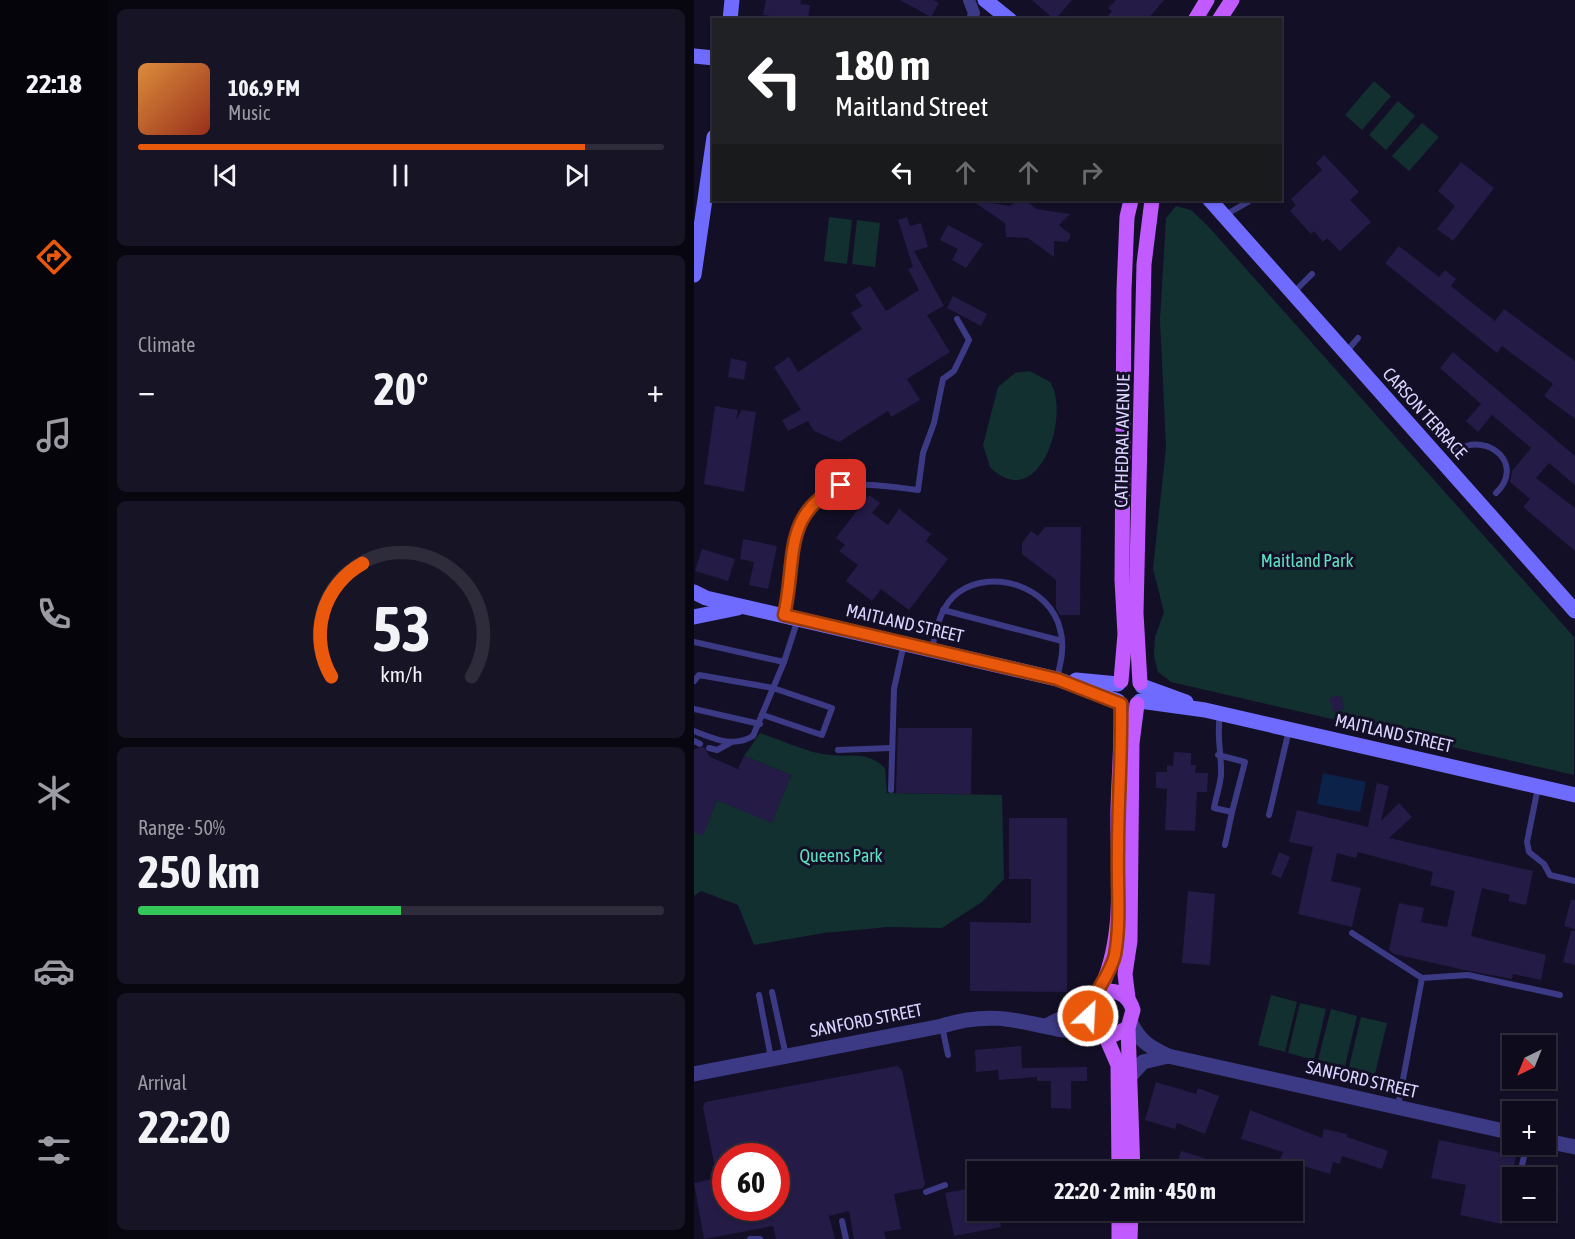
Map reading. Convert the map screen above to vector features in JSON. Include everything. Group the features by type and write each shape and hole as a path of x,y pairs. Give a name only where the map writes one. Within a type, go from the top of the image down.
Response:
{"main road":[{"path":"730,18 732,0"},
{"path":"985,0 1008,18"},
{"path":"1196,18 1207,0"},
{"path":"1220,18 1232,0"},
{"path":"694,56 712,58"},
{"path":"694,275 712,151"},
{"name":"CATHEDRAL AVENUE","path":"1120,683 1125,634 1122,580 1124,290 1127,217 1132,201"},
{"name":"CARSON TERRACE","path":"1201,201 1245,241"},
{"name":"CARSON TERRACE","path":"1211,201 1574,611"},
{"name":"CATHEDRAL AVENUE","path":"1128,999 1125,974 1130,941 1132,743 1140,694 1136,613 1144,292 1154,202"},
{"path":"1124,290 1144,292"},
{"name":"MAITLAND STREET","path":"694,592 706,598 1057,679 1120,702"},
{"name":"MAITLAND STREET","path":"694,616 744,606"},
{"name":"MAITLAND STREET","path":"1057,679 1120,683"},
{"path":"1119,1161 1118,1065 1102,1034 1088,1016 1094,999 1109,974 1117,935 1118,780 1123,741 1120,702 1115,693 1120,683 1133,679 1140,694 1129,706 1120,702"},
{"name":"MAITLAND STREET","path":"1140,694 1574,795"},
{"path":"1094,999 1117,992 1128,999 1133,1010 1129,1025 1133,1161"},
{"path":"1102,1034 1117,1035 1129,1025"},
{"path":"1119,1221 1119,1239"},
{"path":"1130,1239 1131,1221"}],"street":[{"path":"969,0 974,13 973,18"},
{"path":"1046,1026 1094,999"},
{"name":"SANFORD STREET","path":"694,1074 942,1026 967,1018 992,1016 1060,1030 1075,1028 1102,1034"},
{"name":"SANFORD STREET","path":"1129,1025 1147,1046 1168,1056 1502,1131"},
{"path":"1131,1075 1143,1062 1168,1056"},
{"path":"1556,1143 1574,1147"}],"lane":[{"path":"1224,215 1248,201"},
{"path":"1292,294 1312,274"},
{"path":"709,748 717,750 731,743 745,741 753,736 760,724 784,662 791,617 795,535 805,512 821,495 841,485 861,483 918,490 924,453 934,423 943,379 954,371 970,340 957,319"},
{"path":"1345,352 1358,338"},
{"path":"1457,450 1469,444 1485,444 1503,457 1507,469 1505,480 1496,493"},
{"path":"932,649 943,610 958,592 982,582 1000,581 1022,586 1039,598 1060,627 1061,663 1057,679"},
{"path":"943,610 1062,641"},
{"path":"694,642 784,662"},
{"path":"891,790 890,748 894,689 904,643"},
{"path":"694,681 699,675 773,688 832,708 822,735 763,715"},
{"path":"694,709 760,724"},
{"path":"1220,714 1218,755 1221,775 1214,808 1232,812"},
{"path":"1269,815 1289,729"},
{"path":"694,731 731,743"},
{"path":"838,750 890,748"},
{"path":"1218,755 1245,762 1225,845"},
{"path":"1538,786 1527,842 1529,852 1544,864 1550,875 1574,881"},
{"path":"1352,933 1422,978 1468,975 1560,995"},
{"path":"1398,1107 1422,978"},
{"path":"772,992 779,1057"},
{"path":"758,995 779,1057"},
{"path":"942,1026 948,1055"},
{"path":"926,1192 945,1185"},
{"path":"842,1221 846,1239"},
{"path":"750,1239 760,1239"}],"green space":[{"path":"1374,81 1391,96 1362,130 1345,115"},
{"path":"1398,101 1415,116 1386,150 1369,135"},
{"path":"1422,123 1439,137 1409,171 1392,156"},
{"name":"Maitland Park","path":"1176,206 1191,210 1207,225 1574,637 1574,775 1171,682 1158,672 1154,656 1155,637 1164,612 1153,569 1166,447 1160,320 1166,218"},
{"path":"829,217 852,220 847,264 824,261"},
{"path":"857,220 880,223 875,267 852,264"},
{"path":"1030,371 1050,382 1056,397 1057,415 1053,435 1047,455 1036,470 1023,479 1008,479 990,467 983,445 998,387 1015,373"},
{"name":"Queens Park","path":"760,733 815,752 870,758 885,768 887,793 1002,795 1004,879 982,902 942,928 888,927 824,933 754,945 738,905 701,891 694,896 694,832 703,835 717,800 772,822 791,775 744,756"},
{"path":"1271,995 1297,1002 1285,1052 1258,1045"},
{"path":"1300,1003 1326,1009 1314,1060 1288,1053"},
{"path":"1331,1009 1357,1016 1345,1066 1318,1060"},
{"path":"1361,1017 1387,1023 1375,1074 1349,1067"}],"water":[{"path":"1323,773 1366,782 1360,812 1317,804"}],"building":[{"path":"766,0 801,0 800,4 810,5 808,18 787,16 786,18 770,18 770,16 763,15"},
{"path":"900,0 934,0 939,3 931,17"},
{"path":"1032,0 1072,0 1057,18 1053,18"},
{"path":"1116,0 1164,0 1149,18 1107,18 1112,11 1108,8"},
{"path":"1324,155 1359,192 1350,200 1371,222 1340,251 1327,238 1323,242 1314,231 1311,234 1290,211 1296,205 1291,199 1322,170 1316,163"},
{"path":"1461,162 1494,188 1453,241 1437,229 1455,206 1438,191"},
{"path":"972,201 1010,206 1016,201 1027,201 1036,209 1070,214 1059,225 1070,234 1070,238 1067,242 1054,241 1054,257 1028,238 1006,237 1005,223"},
{"path":"907,217 910,226 921,223 928,247 914,251 944,306 927,315 950,352 907,379 920,400 891,417 888,411 839,442 814,431 808,421 788,431 782,420 801,410 774,367 789,357 798,372 862,329 851,313 862,306 855,295 870,286 886,311 919,290 908,269 913,267 898,220"},
{"path":"948,225 983,244 966,268 952,260 958,249 940,240"},
{"path":"1399,246 1439,277 1445,270 1456,279 1451,286 1495,321 1504,309 1575,361 1575,419 1544,396 1553,384 1502,346 1497,353 1385,263"},
{"path":"953,296 987,314 981,326 947,308"},
{"path":"1453,352 1575,456 1575,485 1549,463 1536,478 1575,508 1575,551 1523,507 1530,499 1510,482 1512,471 1531,448 1492,415 1478,432 1466,421 1481,404 1440,368"},
{"path":"731,358 747,362 744,380 728,377"},
{"path":"715,406 738,410 736,420 742,410 756,412 744,492 704,484"},
{"path":"869,495 880,503 872,513 888,525 899,509 931,534 926,541 948,559 909,610 881,589 872,601 846,581 858,565 839,551 845,545 836,538"},
{"path":"1045,527 1081,527 1080,615 1060,615 1056,608 1056,580 1022,554 1022,543 1031,531 1038,536"},
{"path":"743,539 777,546 768,589 749,585 754,562 740,559"},
{"path":"702,549 735,559 728,581 695,571"},
{"path":"1341,695 1345,709 1333,712 1329,698"},
{"path":"898,728 972,728 971,794 896,793"},
{"path":"704,747 710,757 738,769 744,756 791,775 772,823 717,800 703,836 694,832 694,749"},
{"path":"1174,752 1191,753 1191,765 1196,765 1195,773 1208,773 1207,792 1197,792 1195,831 1165,830 1167,789 1156,788 1156,772 1167,772 1167,765 1173,766"},
{"path":"1377,783 1389,786 1381,821 1399,803 1412,817 1389,838 1533,871 1526,905 1508,901 1510,895 1482,888 1471,936 1546,955 1541,980 1513,974 1512,979 1464,970 1394,954 1389,950 1399,903 1424,908 1421,922 1447,927 1455,891 1430,885 1433,872 1358,852 1356,858 1337,853 1331,881 1361,888 1352,927 1298,914 1313,847 1289,842 1297,810 1368,827"},
{"path":"1009,818 1067,818 1067,992 970,991 970,922 1031,923 1031,879 1009,879"},
{"path":"1279,852 1290,857 1281,878 1271,874"},
{"path":"1188,891 1215,894 1210,965 1182,963"},
{"path":"1571,900 1575,900 1575,929 1564,926"},
{"path":"1571,931 1575,931 1575,965 1563,962"},
{"path":"1021,1046 1022,1068 1087,1067 1087,1081 1071,1081 1071,1109 1051,1108 1051,1081 1037,1081 1037,1077 999,1080 998,1070 976,1072 975,1050"},
{"path":"897,1066 902,1070 925,1184 923,1188 894,1194 901,1229 884,1232 886,1239 854,1239 849,1211 829,1216 835,1239 776,1239 773,1226 704,1239 694,1183 712,1179 712,1221 790,1221 790,1143 712,1143 712,1153 703,1107 705,1102"},
{"path":"1156,1082 1196,1094 1198,1088 1219,1096 1205,1134 1177,1123 1175,1129 1145,1120"},
{"path":"1250,1110 1322,1138 1324,1129 1347,1134 1347,1137 1388,1151 1382,1169 1342,1156 1340,1164 1333,1162 1330,1174 1303,1166 1303,1161 1280,1159 1283,1152 1241,1139"},
{"path":"1439,1140 1502,1153 1502,1155 1516,1156 1514,1167 1502,1167 1502,1224 1460,1215 1466,1185 1431,1178"},
{"path":"1181,1151 1207,1159 1206,1161 1178,1161"},
{"path":"967,1189 967,1221 1000,1221 1001,1227 954,1236 945,1193"}],"route":[{"path":"841,485 821,495 805,512 795,535 784,615 1057,679 1121,704 1123,741 1118,780 1117,935 1109,974 1090,1004 1088,1016"}]}
